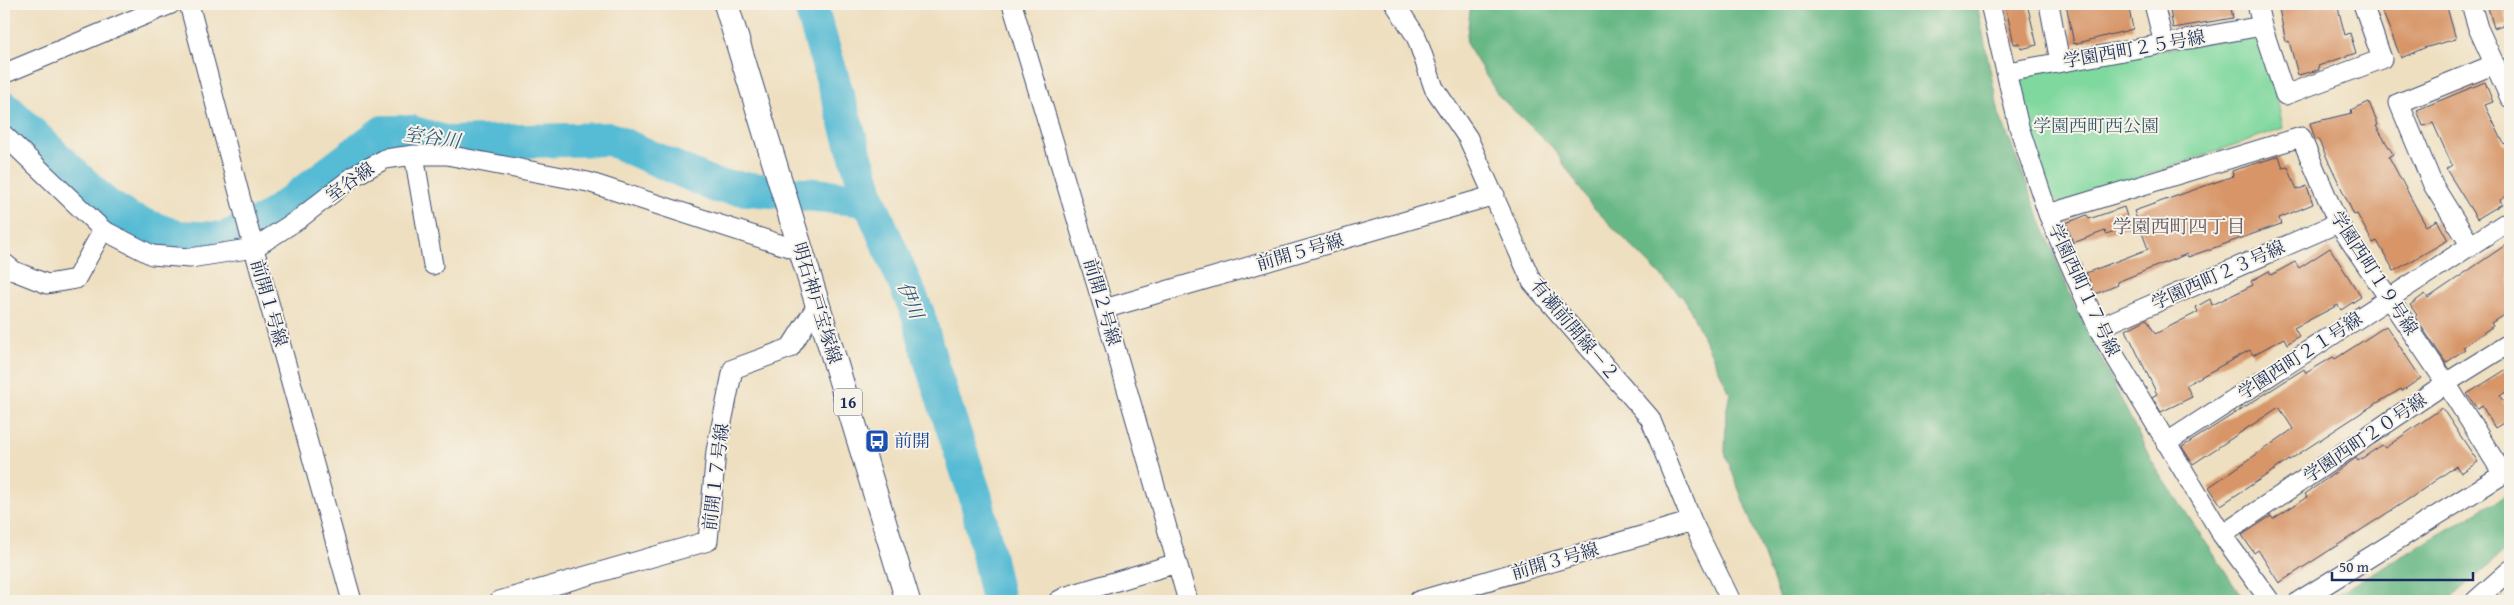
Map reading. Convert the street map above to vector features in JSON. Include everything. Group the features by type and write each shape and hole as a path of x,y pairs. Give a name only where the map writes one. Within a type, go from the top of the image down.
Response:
{"main road":[{"name":"明石神戸宝塚線","path":"726,4 908,601"}],"street":[{"path":"4,71 8,72 171,4"},
{"name":"前開１号線","path":"189,4 245,215 352,601"},
{"name":"前開２号線","path":"1012,4 1104,309 1188,601"},
{"name":"有瀬前開線－２","path":"1396,4 1416,36 1434,88 1468,138 1495,195 1532,282 1650,418 1692,521 1731,601"},
{"name":"学園西町１７号線","path":"1990,4 2019,127 2048,214 2098,328 2222,535 2270,601"},
{"path":"2049,4 2060,62"},
{"path":"2154,4 2164,44"},
{"path":"2257,4 2262,26 2285,95 2382,59 2363,4"},
{"path":"2471,4 2478,28 2510,98"},
{"name":"学園西町２５号線","path":"2007,72 2262,26"},
{"path":"2471,246 2433,185 2399,103 2495,64"},
{"name":"室谷線","path":"4,136 102,230 152,255 190,258 253,243 300,219 354,176 384,159 414,155 447,155 588,182 801,251"},
{"name":"学園西町１９号線","path":"2048,214 2301,137 2338,223 2507,472"},
{"path":"414,155 433,265"},
{"name":"前開５号線","path":"1104,309 1495,195"},
{"name":"学園西町２１号線","path":"2166,444 2510,220"},
{"name":"学園西町２３号線","path":"2098,328 2338,223"},
{"path":"4,263 14,270 47,284 76,279 102,230"},
{"name":"前開１７号線","path":"499,601 708,541 716,451 734,369 790,348 818,304"},
{"name":"学園西町２０号線","path":"2222,535 2446,383 2510,343"},
{"path":"2300,601 2507,472"},
{"name":"前開３号線","path":"1418,601 1692,521"},
{"path":"1058,601 1067,596 1177,563"},
{"path":"2475,601 2510,570"}],"green space":[{"path":"1471,4 1977,4 1999,114 2073,302 2152,462 2245,601 1781,601 1725,453 1726,413 1730,393 1686,301 1591,205 1553,148 1498,95 1466,43"},
{"name":"学園西町西公園","path":"2245,36 2260,41 2278,103 2283,128 2062,204 2049,197 2017,87 2023,74"},
{"path":"2510,493 2510,546 2447,601 2325,601"}],"building":[{"path":"2005,4 2027,4 2037,45 2021,49 2020,43 2014,44"},
{"path":"2066,4 2128,4 2133,29 2074,44"},
{"path":"2169,4 2230,4 2233,18 2173,28"},
{"path":"2278,4 2337,4 2345,35 2350,33 2356,53 2318,66 2319,70 2298,75 2289,41 2286,42"},
{"path":"2392,4 2446,4 2456,39 2424,48 2401,58 2381,8"},
{"path":"2487,4 2502,4 2508,23 2494,28"},
{"path":"2485,82 2493,102 2485,105 2504,144 2506,143 2510,151 2510,194 2500,200 2502,204 2477,219 2446,169 2452,165 2433,123 2423,126 2417,110"},
{"path":"2369,102 2378,125 2376,126 2393,154 2389,157 2426,226 2437,220 2448,240 2394,271 2377,241 2373,243 2357,214 2354,215 2318,139 2315,140 2310,123 2352,113 2351,110"},
{"path":"2279,156 2283,168 2288,167 2297,190 2307,186 2313,204 2279,218 2281,224 2188,257 2187,254 2117,282 2118,285 2095,294 2086,273 2148,249 2134,211 2233,176 2232,171"},
{"path":"2124,207 2130,226 2106,234 2105,231 2073,243 2066,223 2087,215 2089,219"},
{"path":"2510,242 2510,311 2491,323 2493,326 2463,347 2465,349 2446,363 2415,317 2417,315 2410,305 2425,294 2428,298"},
{"path":"2330,248 2361,297 2341,310 2338,305 2294,328 2299,336 2287,344 2284,338 2253,355 2250,350 2186,385 2192,397 2161,412 2152,397 2157,394 2126,330 2147,319 2155,334 2198,312 2196,307 2210,299 2212,305 2253,285 2251,281 2269,271 2271,275 2295,262 2299,268"},
{"path":"2386,326 2421,378 2402,391 2401,389 2367,409 2221,505 2209,487 2293,429 2279,407 2193,464 2182,447 2304,369 2306,373 2333,357 2335,359"},
{"path":"2510,367 2510,389 2500,396 2510,412 2510,419 2495,428 2482,406 2477,409 2467,394"},
{"path":"2442,408 2478,462 2461,473 2456,466 2412,497 2279,583 2258,550 2254,553 2242,535 2271,516 2273,519 2307,497 2305,494 2356,458 2358,461 2382,445 2385,448"}],"waterway":[{"name":"伊川","path":"810,4 869,200 918,314 932,366 976,498 998,601"},
{"name":"室谷川","path":"4,107 105,204 130,220 177,237 223,239 268,219 383,132 411,132 448,143 610,139 716,186 869,200"}],"place":[{"name":"前開","path":"877,441"}],"district":[{"name":"学園西町四丁目","path":"2179,226"}]}
